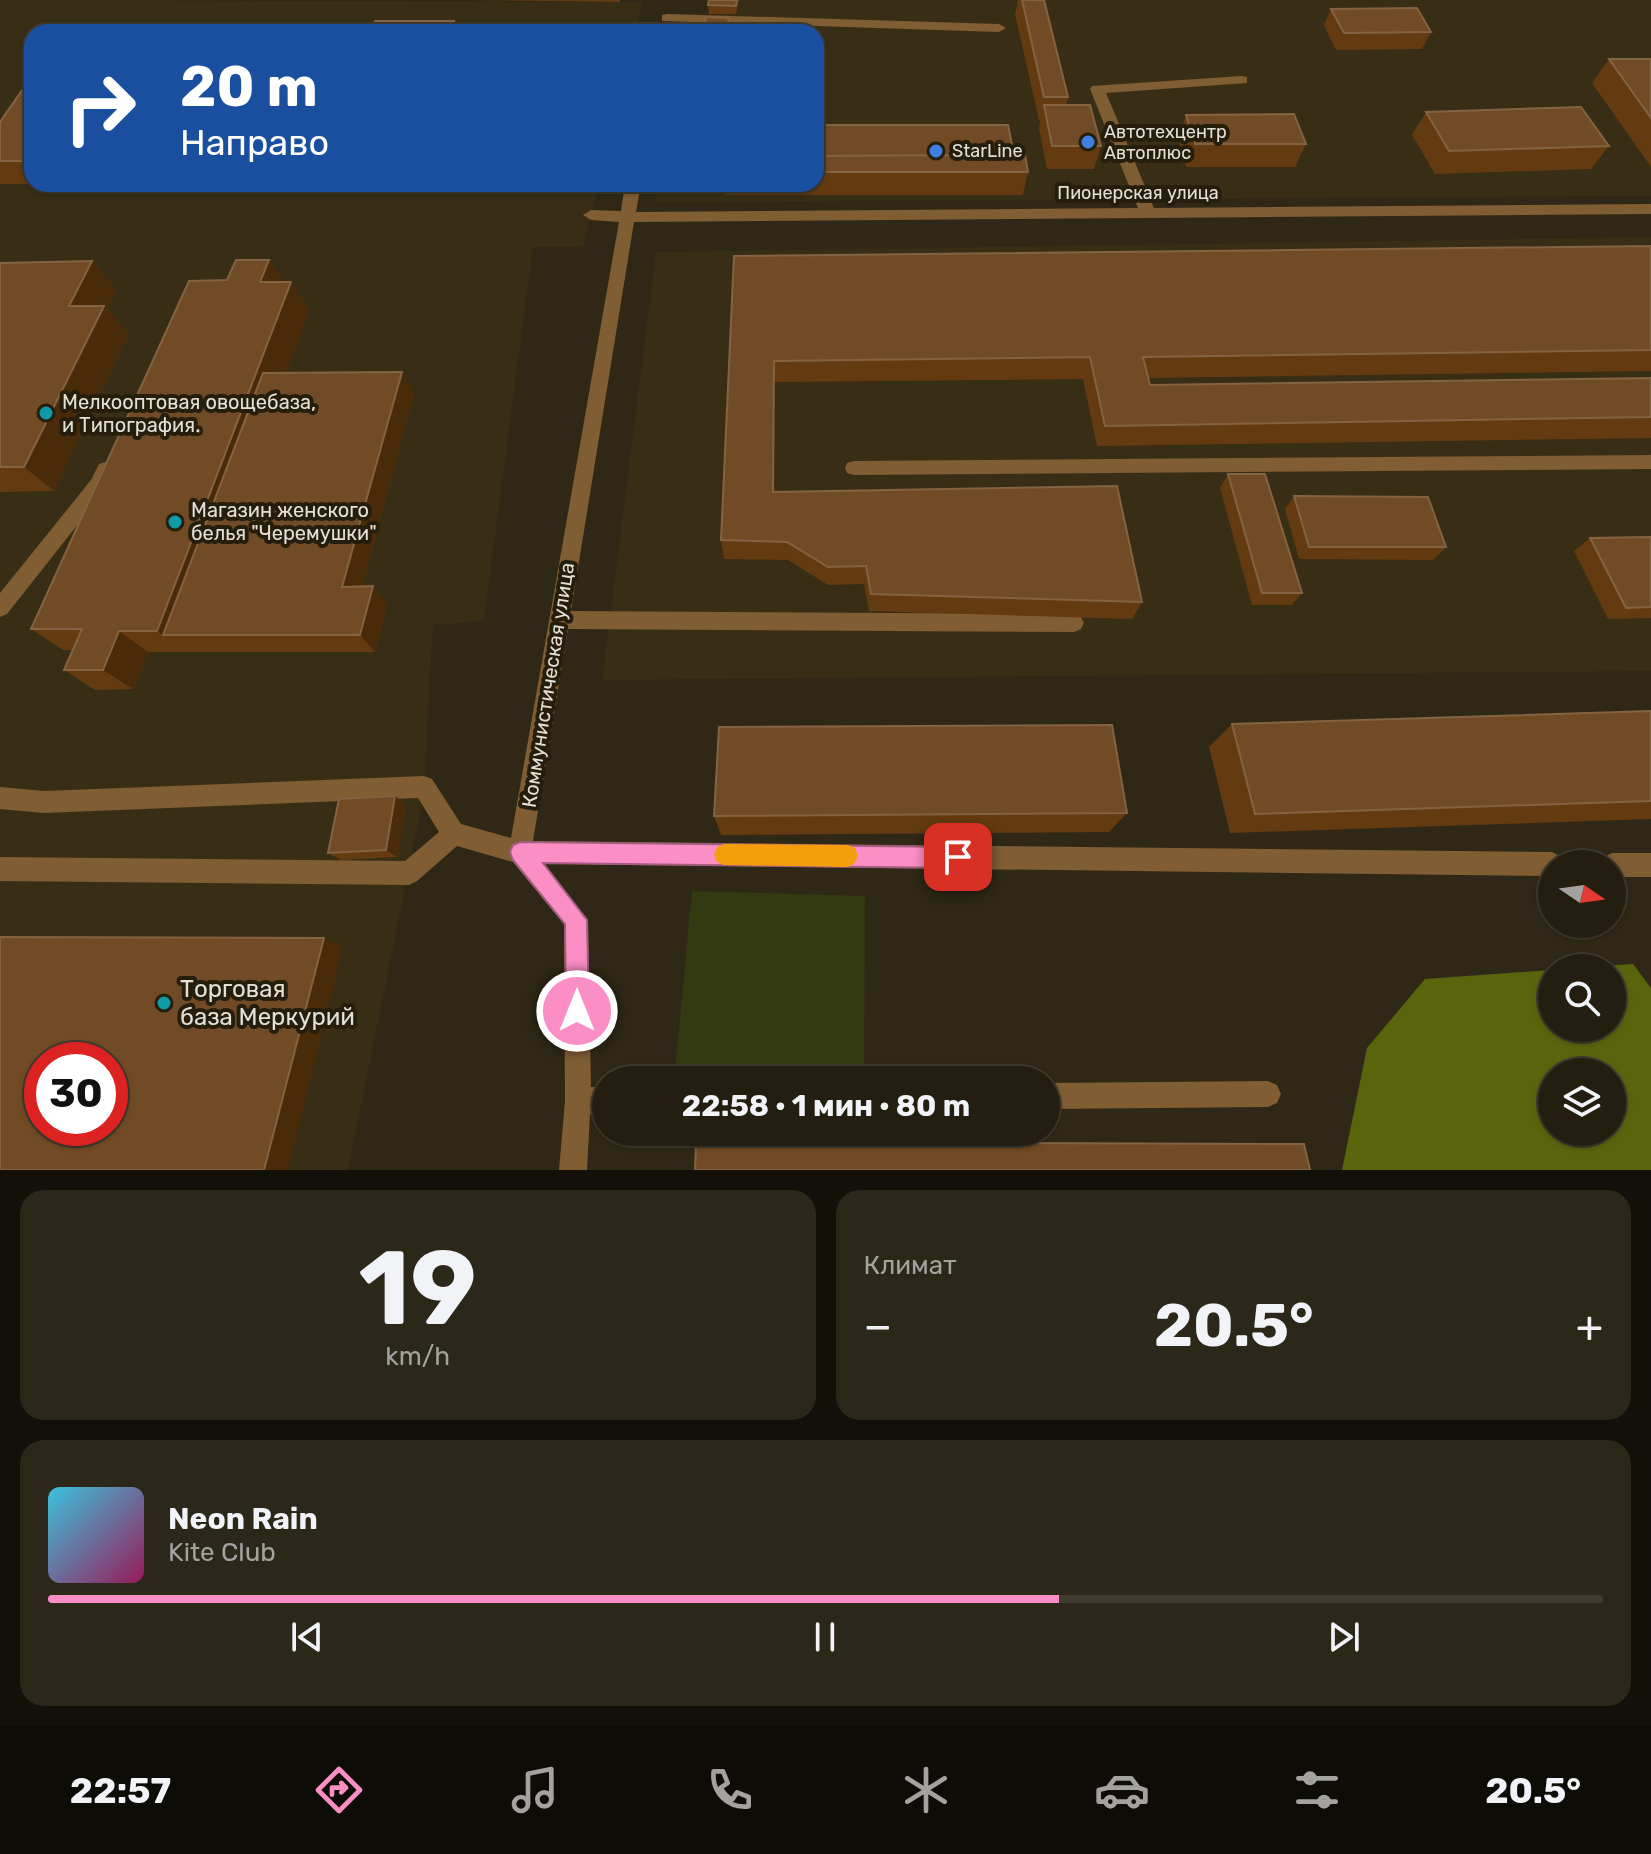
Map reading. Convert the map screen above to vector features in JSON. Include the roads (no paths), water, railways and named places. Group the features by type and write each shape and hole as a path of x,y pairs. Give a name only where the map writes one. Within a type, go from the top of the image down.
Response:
{"street":[{"path":"666,24 671,0"},
{"path":"824,26 999,28"},
{"path":"1148,213 1097,89 1242,80"},
{"name":"Коммунистическая улица","path":"520,852 631,192"},
{"name":"Пионерская улица","path":"591,215 1651,209"},
{"path":"0,608 98,485 112,458"},
{"path":"854,468 1651,462"},
{"path":"559,620 1074,623"},
{"path":"0,798 44,802 424,787 454,834 520,852 1538,864"},
{"path":"0,869 409,873 454,834"},
{"path":"520,852 576,920 578,1101 573,1170"},
{"path":"1626,865 1651,865"},
{"path":"1060,1096 1268,1094"},
{"path":"578,1101 592,1100"}],"place":[{"name":"Автотехцентр Автоплюс","path":"1088,142"},
{"name":"StarLine","path":"936,151"},
{"name":"Мелкооптовая овощебаза, и Типография.","path":"46,413"},
{"name":"Магазин женского белья \"Черемушки\"","path":"175,522"},
{"name":"Торговая база Меркурий","path":"164,1003"}]}
